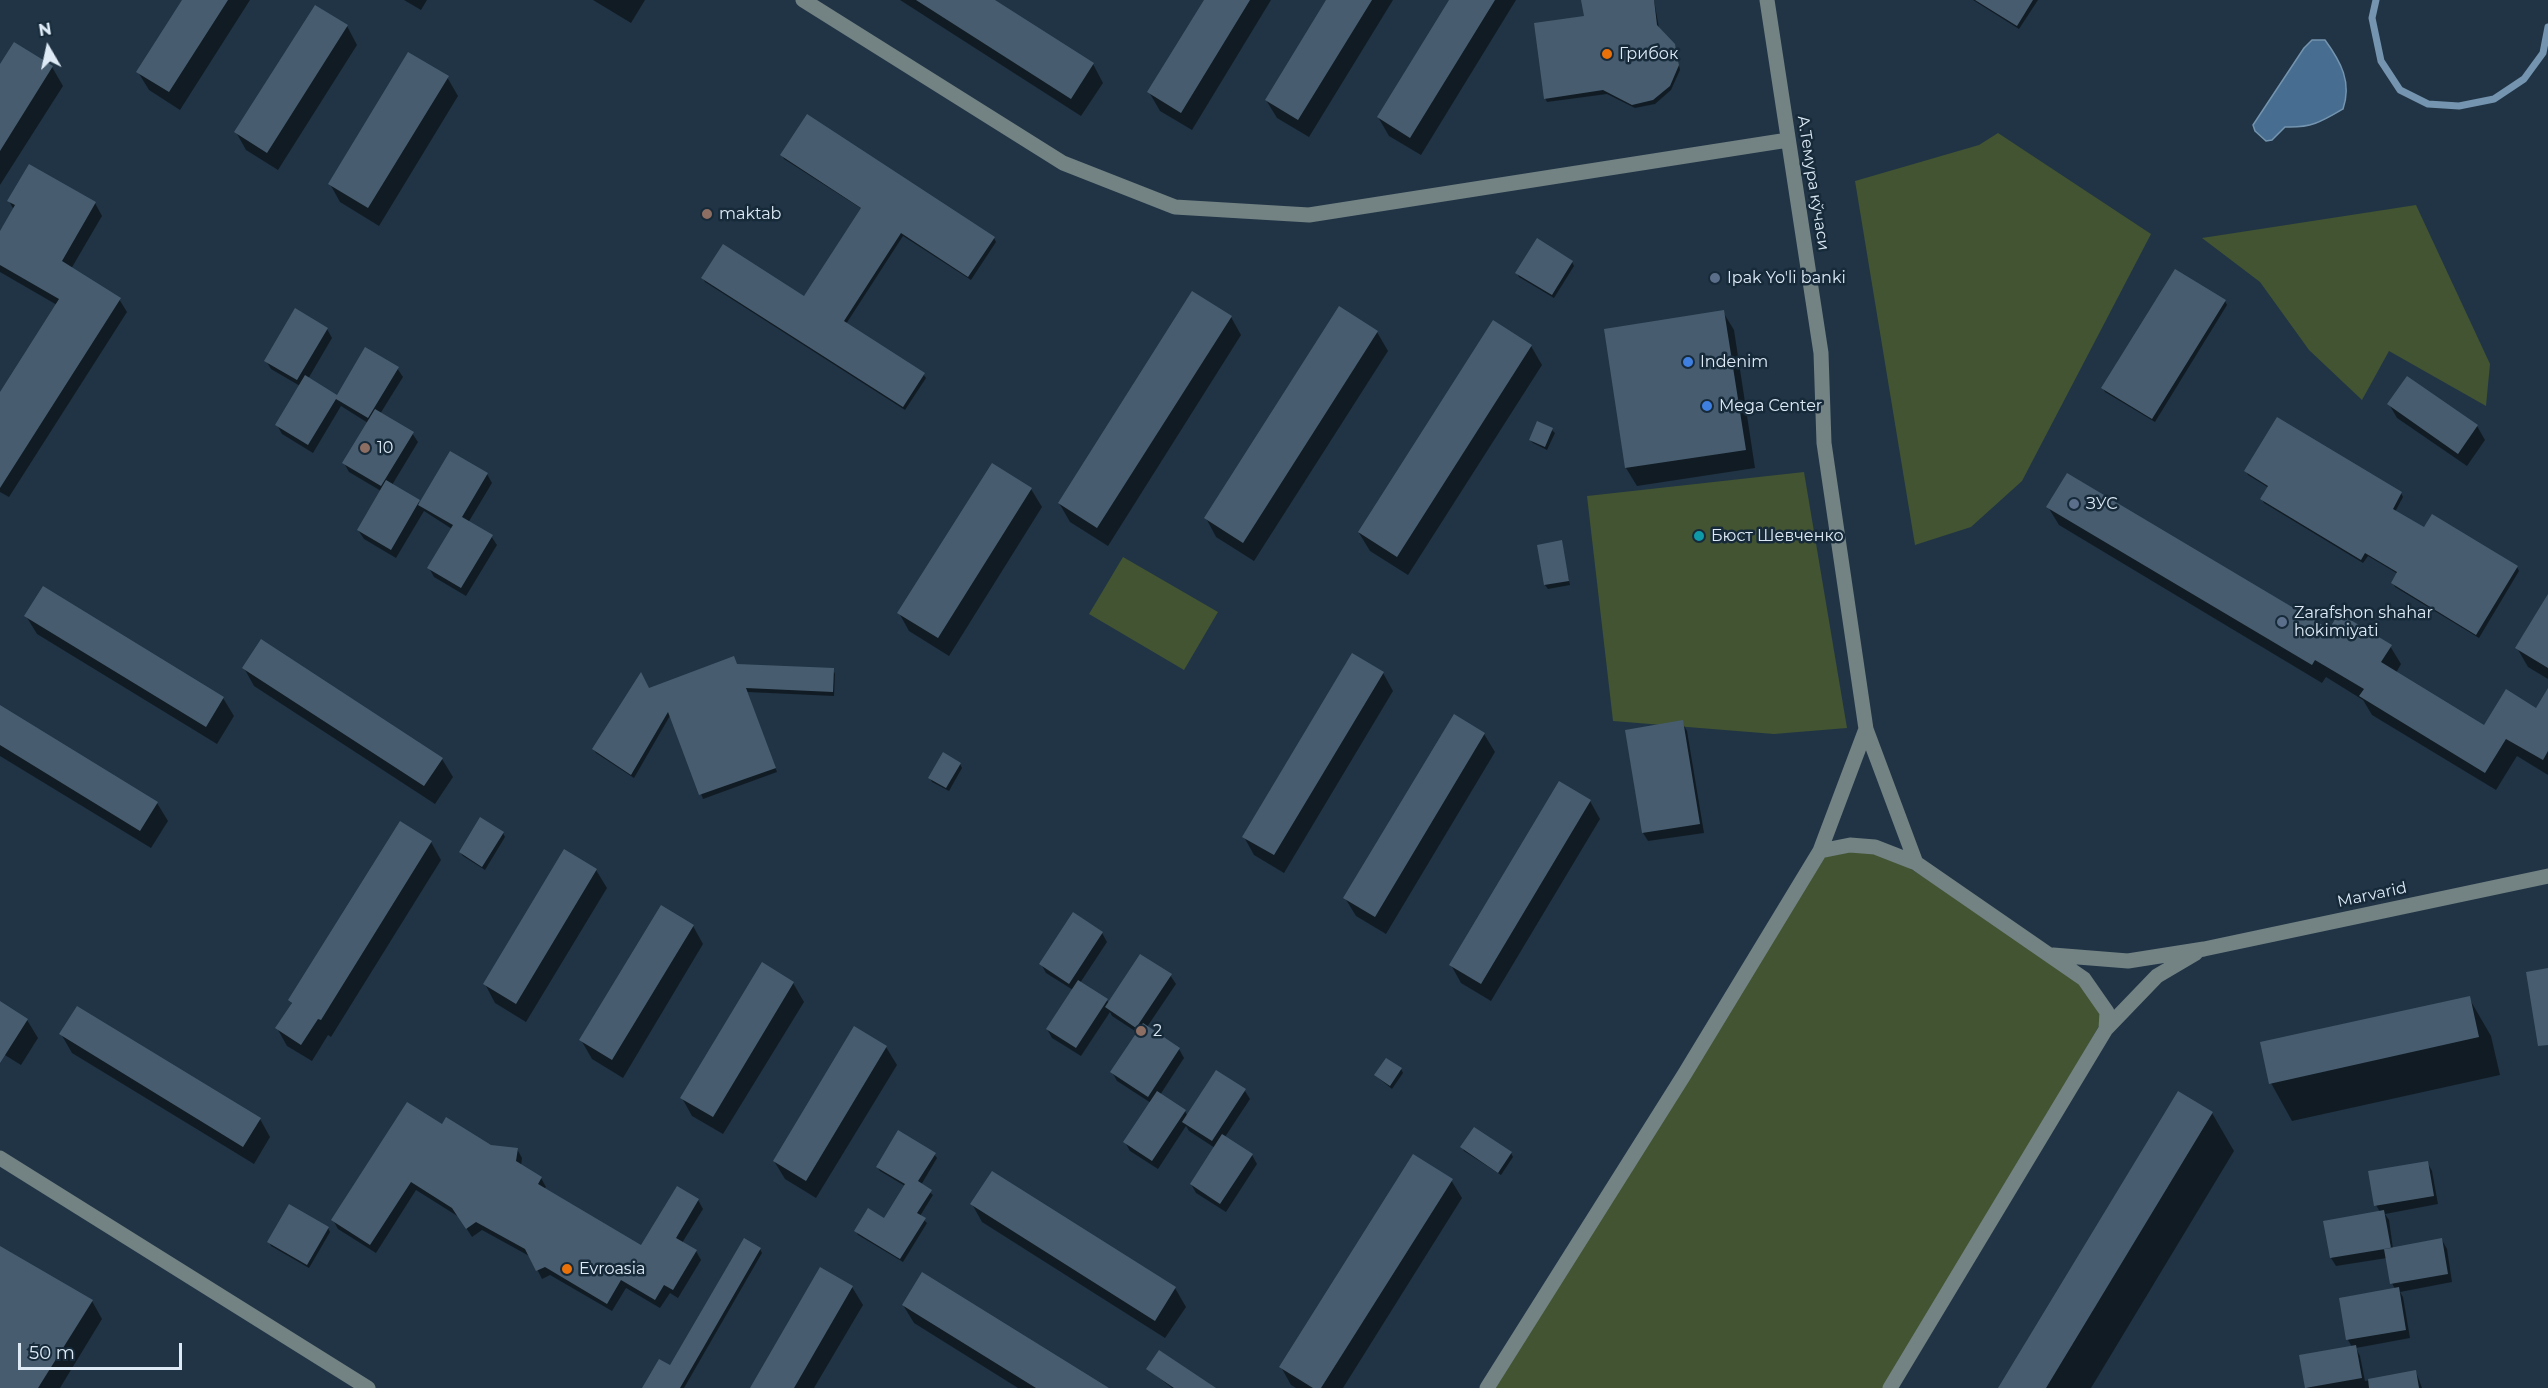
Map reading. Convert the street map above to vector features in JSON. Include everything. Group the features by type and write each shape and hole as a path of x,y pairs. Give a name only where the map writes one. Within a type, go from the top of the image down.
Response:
{"street":[{"path":"803,0 1064,163 1175,207 1309,215 1788,140"},
{"name":"А.Темура кўчаси","path":"1767,0 1821,353 1824,443 1866,729 1916,863"},
{"path":"1487,1388 1684,1075 1820,850 1866,729"},
{"path":"1820,850 1850,845 1875,847 1916,863 2084,979 2099,997 2107,1012 2106,1029"},
{"name":"Marvarid","path":"2204,949 2548,876"},
{"path":"2051,955 2128,961 2204,949"},
{"path":"1890,1388 2106,1029 2157,976 2204,949"},
{"path":"0,1158 368,1388"}],"green space":[{"path":"1998,133 2151,234 2022,481 1971,527 1915,545 1855,181 1979,145"},
{"path":"2416,205 2490,364 2486,406 2389,351 2362,400 2309,350 2260,282 2202,238"},
{"path":"1804,472 1847,728 1774,734 1613,721 1587,496"},
{"path":"1123,557 1218,612 1184,670 1089,614"},
{"path":"1875,847 2051,955 2107,1012 1890,1388 1487,1388 1820,851"}],"water":[{"path":"2312,40 2325,40 2340,64 2346,90 2343,109 2316,123 2285,127 2272,140 2266,141 2255,131 2253,125 2304,48"}],"building":[{"path":"182,0 228,0 169,92 136,72"},
{"path":"916,0 995,0 1094,63 1071,99"},
{"path":"1204,0 1250,0 1181,113 1147,92"},
{"path":"1326,0 1372,0 1298,120 1265,100"},
{"path":"1449,0 1495,0 1410,138 1377,117"},
{"name":"Грибок","path":"1581,0 1654,0 1657,25 1675,44 1679,65 1670,86 1653,100 1632,105 1603,90 1544,99 1534,23 1584,16"},
{"path":"1975,0 2033,0 2017,26"},
{"path":"315,5 348,25 267,153 234,132"},
{"path":"14,42 53,66 0,151 0,64"},
{"path":"408,52 449,76 368,208 328,184"},
{"path":"807,114 995,237 968,277 901,233 844,321 925,373 903,407 701,278 723,244 804,296 861,208 780,155"},
{"path":"29,164 96,202 62,261 121,298 0,488 0,392 59,299 0,265 0,231 15,205 7,201"},
{"path":"1537,238 1573,261 1552,295 1515,273"},
{"path":"2175,269 2226,300 2152,419 2101,388"},
{"path":"1192,291 1232,316 1097,528 1058,503"},
{"path":"1339,306 1378,331 1243,543 1204,518"},
{"path":"295,308 328,328 297,380 264,361"},
{"path":"1724,310 1746,450 1625,468 1604,329"},
{"path":"1493,320 1532,345 1397,557 1358,532"},
{"path":"365,347 399,367 368,418 336,399 308,445 275,425 305,375 337,395"},
{"path":"2407,376 2478,425 2458,454 2387,404"},
{"path":"375,409 414,432 381,486 342,463"},
{"path":"2277,417 2402,492 2393,509 2424,527 2432,514 2518,566 2476,635 2391,583 2397,572 2365,553 2361,560 2260,499 2268,486 2244,471"},
{"path":"1537,421 1553,428 1545,447 1529,440"},
{"path":"450,451 488,473 462,517 493,535 461,588 427,568 453,525 418,505"},
{"path":"992,463 1032,488 938,638 897,613"},
{"name":"Zarafshon shahar hokimiyati","path":"2067,473 2329,629 2339,613 2392,645 2381,662 2484,725 2506,689 2536,708 2548,688 2548,751 2543,760 2506,739 2485,773 2359,696 2364,689 2315,660 2312,665 2046,507"},
{"path":"386,480 420,500 391,550 357,530"},
{"path":"1562,540 1569,581 1544,585 1537,545"},
{"path":"43,586 224,697 206,727 24,616"},
{"path":"2548,594 2548,668 2515,648"},
{"path":"261,639 443,758 424,786 242,668"},
{"path":"1352,653 1384,672 1274,855 1242,837"},
{"path":"734,656 737,664 834,668 833,692 746,688 776,768 699,795 668,712 631,775 592,749 641,672 649,688"},
{"path":"0,705 158,802 140,831 0,745"},
{"path":"1454,714 1485,733 1375,917 1343,898"},
{"path":"1683,720 1700,824 1642,833 1625,730"},
{"path":"943,752 961,763 946,788 928,778"},
{"path":"1559,781 1591,800 1481,984 1449,965"},
{"path":"480,817 504,832 482,867 459,852"},
{"path":"400,821 432,841 321,1020 318,1019 301,1045 275,1028 292,1003 288,1000"},
{"path":"564,849 597,869 516,1004 483,984"},
{"path":"661,905 694,925 612,1060 579,1040"},
{"path":"1073,912 1103,932 1069,984 1039,964"},
{"path":"1140,954 1172,974 1136,1028 1105,1007"},
{"path":"762,962 794,982 713,1117 680,1098"},
{"path":"2548,968 2548,1045 2538,1046 2526,972"},
{"path":"1078,980 1108,999 1076,1048 1046,1029"},
{"path":"2470,996 2479,1037 2269,1084 2260,1042"},
{"path":"0,1001 28,1019 0,1063"},
{"path":"77,1006 261,1118 243,1147 59,1034"},
{"path":"1143,1023 1180,1048 1148,1097 1110,1072"},
{"path":"854,1026 887,1046 806,1181 773,1161"},
{"path":"1386,1058 1402,1068 1390,1086 1374,1075"},
{"path":"1216,1070 1246,1089 1212,1141 1182,1122"},
{"path":"1157,1091 1186,1110 1152,1161 1123,1142"},
{"path":"2178,1091 2213,1112 2046,1388 1998,1388"},
{"path":"407,1102 442,1124 446,1117 491,1145 518,1148 516,1161 542,1177 538,1184 641,1245 677,1186 699,1199 676,1238 697,1250 673,1290 664,1285 655,1300 621,1280 607,1304 545,1267 536,1271 525,1249 476,1222 466,1229 452,1208 411,1182 370,1245 331,1220"},
{"path":"1474,1127 1512,1152 1498,1173 1460,1147"},
{"path":"898,1130 936,1153 918,1181 932,1190 917,1213 926,1218 900,1259 854,1231 868,1208 884,1218 905,1184 876,1167"},
{"path":"1222,1134 1253,1154 1220,1204 1190,1184"},
{"path":"1413,1154 1453,1179 1321,1388 1313,1388 1279,1367"},
{"path":"2428,1161 2434,1196 2374,1206 2368,1171"},
{"path":"992,1171 1176,1287 1155,1321 970,1204"},
{"path":"289,1204 329,1227 307,1265 267,1242"},
{"path":"2384,1210 2391,1248 2330,1258 2323,1221"},
{"path":"744,1238 761,1248 680,1388 642,1388 659,1359 670,1365"},
{"path":"2442,1238 2448,1274 2390,1284 2384,1249"},
{"path":"0,1246 93,1300 38,1388 0,1388"},
{"path":"820,1267 853,1286 794,1388 750,1388"},
{"path":"922,1272 1109,1388 1036,1388 902,1305"},
{"path":"2399,1287 2406,1330 2346,1340 2339,1298"},
{"path":"2356,1345 2362,1378 2305,1388 2299,1355"},
{"path":"1159,1350 1216,1388 1174,1388 1146,1369"},
{"path":"2416,1370 2419,1388 2369,1388 2368,1379"}],"waterway":[{"path":"2376,0 2372,18 2381,61 2400,90 2428,104 2459,106 2494,99 2524,79 2543,53 2548,27"}],"place":[{"name":"Грибок","path":"1607,54"},
{"name":"maktab","path":"707,214"},
{"name":"Ipak Yo'li banki","path":"1715,278"},
{"name":"Indenim","path":"1688,362"},
{"name":"Mega Center","path":"1707,406"},
{"name":"10","path":"365,448"},
{"name":"ЗУС","path":"2074,504"},
{"name":"Бюст Шевченко","path":"1699,536"},
{"name":"Zarafshon shahar hokimiyati","path":"2282,622"},
{"name":"2","path":"1141,1031"},
{"name":"Evroasia","path":"567,1269"}]}
